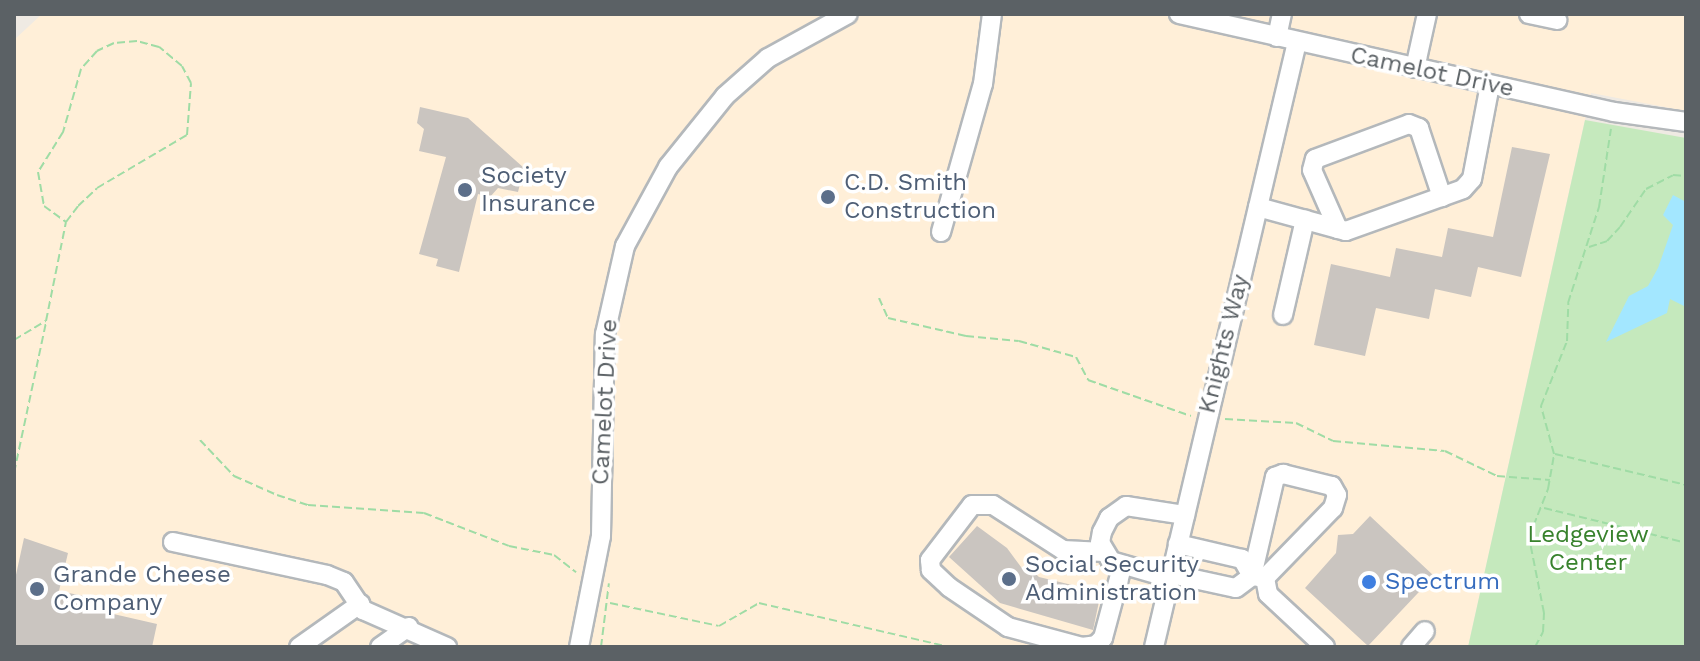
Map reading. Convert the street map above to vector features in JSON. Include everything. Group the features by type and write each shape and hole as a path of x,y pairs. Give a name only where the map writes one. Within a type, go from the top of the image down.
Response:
{"street":[{"name":"Camelot Drive","path":"579,647 601,536 605,334 612,289 636,222 688,138 725,96 768,58 848,14"},
{"path":"941,232 983,84 992,14"},
{"name":"Camelot Drive","path":"1179,14 1614,112 1686,122"},
{"path":"1277,37 1282,14"},
{"path":"1415,68 1427,14"},
{"path":"1529,14 1557,20"},
{"name":"Knights Way","path":"1154,647 1297,42"},
{"path":"1258,207 1346,231 1463,189 1472,179 1490,85"},
{"path":"1338,229 1312,170 1315,159 1409,124 1419,128 1442,197"},
{"path":"1283,315 1305,220"},
{"path":"1122,567 1103,638 1096,645 1082,647 1008,627 949,587 931,570 930,560 972,505 993,505 1063,550 1104,552 1122,567 1236,588 1258,577 1333,508 1337,495 1332,486 1283,474 1275,477 1258,577"},
{"path":"1104,552 1104,524 1121,507 1185,515"},
{"path":"173,542 327,575 344,582 363,610 409,627 447,647"},
{"path":"1178,544 1242,559 1268,594 1325,647"},
{"path":"299,647 360,604"},
{"path":"380,647 409,627"},
{"path":"1411,647 1425,631"}],"path":[{"path":"14,473 66,222 97,188 187,135 191,83 176,59 159,47 137,41 114,43 97,51 81,69 63,132 38,172 44,206 66,222"},
{"path":"1535,647 1543,632 1544,613 1529,537 1543,508 1554,454 1541,406 1564,352 1568,303 1588,247 1614,112"},
{"path":"1588,247 1607,241 1646,189 1673,175 1686,176"},
{"path":"14,340 46,321"},
{"path":"200,440 234,476 277,495 308,505 424,513 509,546 554,555 594,578 611,583 601,647"},
{"path":"1554,454 1686,485"},
{"path":"1543,508 1686,543"},
{"path":"608,603 719,626 759,603 949,647"}],"shaded area":[{"path":"42,14 1686,14 1686,111 1591,93 1468,647 14,647 14,40"}],"green space":[{"name":"Ledgeview Center","path":"1585,120 1686,138 1686,647 1468,647"}],"water":[{"path":"1673,195 1686,202 1686,307 1670,299 1667,313 1606,342 1629,296 1648,286 1658,268 1673,225 1663,215"}],"building":[{"name":"Society Insurance","path":"420,107 468,118 524,168 518,192 498,188 490,197 478,194 459,272 436,266 438,259 419,254 446,157 419,151 424,129 417,123"},
{"path":"1512,147 1550,154 1521,277 1478,267 1471,297 1435,289 1429,319 1376,308 1365,356 1314,345 1331,264 1390,277 1396,248 1442,257 1448,228 1493,237"},
{"name":"Spectrum","path":"1370,516 1434,576 1368,646 1305,588 1336,553 1338,535 1353,534"},
{"name":"Social Security Administration","path":"977,526 1007,548 1024,571 1027,566 1039,577 1101,592 1093,630 1000,603 949,557"},
{"name":"Grande Cheese Company","path":"24,538 68,553 59,591 98,599 96,610 157,624 152,647 14,647 14,584"}],"place":[{"name":"Society Insurance","path":"465,190"},
{"name":"C.D. Smith Construction","path":"828,197"},
{"name":"Social Security Administration","path":"1009,579"},
{"name":"Spectrum","path":"1369,582"},
{"name":"Grande Cheese Company","path":"37,589"}]}
